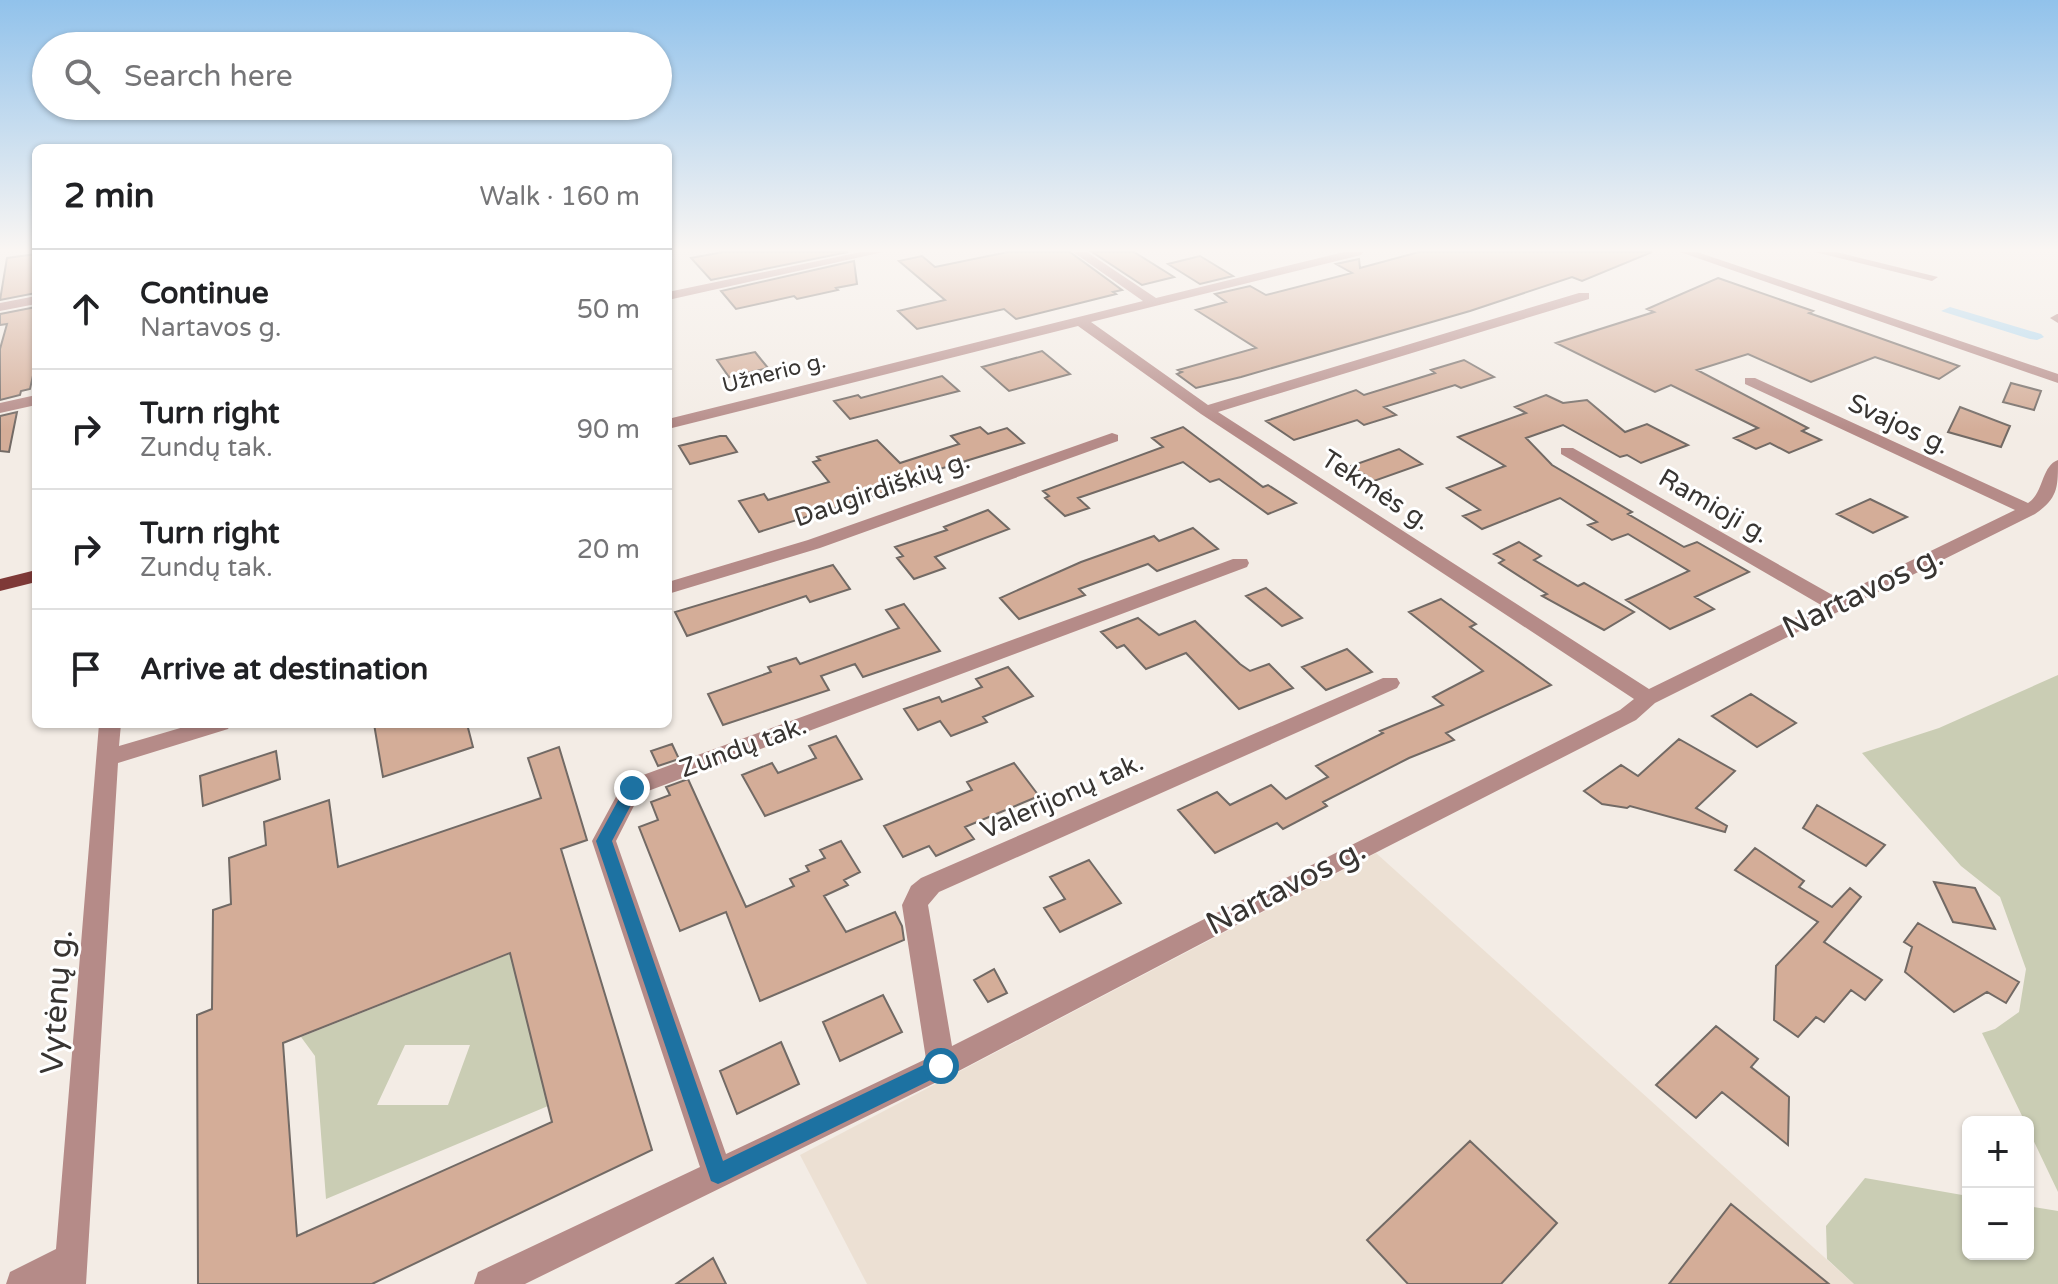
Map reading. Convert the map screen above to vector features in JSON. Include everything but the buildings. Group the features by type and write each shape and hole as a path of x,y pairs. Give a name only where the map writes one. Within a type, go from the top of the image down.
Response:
{"main road":[{"path":"1,585 32,572"},
{"path":"1,585 32,580"}],"street":[{"name":"Užnerio g.","path":"672,423 1112,312"},
{"path":"1206,411 1532,312"},
{"path":"1862,312 2058,379"},
{"name":"Tekmės g.","path":"1079,320 1206,411 1648,698"},
{"name":"Svajos g.","path":"1750,381 2029,510"},
{"path":"0,408 32,401"},
{"name":"Daugirdiškių g.","path":"672,587 829,539 1112,438"},
{"name":"Ramioji g.","path":"1567,451 1835,605"},
{"name":"Nartavos g.","path":"490,1284 941,1066 1325,867 1628,715 1648,698 2029,510 2045,500 2058,465"},
{"name":"Zundų tak.","path":"718,1174 604,841 632,788 1240,563"},
{"name":"Valerijonų tak.","path":"941,1066 915,905 920,893 930,885 1390,683"},
{"name":"Vytėnų g.","path":"70,1272 110,728"},
{"path":"108,758 207,728"},
{"path":"22,1284 70,1272"}],"shaded area":[{"path":"1376,853 1854,1284 867,1284 800,1155"}],"green space":[{"path":"2058,675 2058,1192 2034,1142 2034,1116 2022,1116 1982,1033 1995,1029 2019,1012 2026,969 2000,897 1961,866 1862,753 1939,728"},
{"path":"512,953 548,1106 326,1199 315,1056 301,1037","holes":["405,1045 470,1045 448,1105 377,1105"]},
{"path":"1865,1178 1962,1195 1962,1260 2034,1260 2034,1207 2058,1211 2058,1284 1854,1284 1827,1259 1826,1226"}],"water":[{"path":"1944,312 1967,312 2044,337 2030,339"}],"route":[{"path":"632,788 604,841 718,1174 941,1066"}]}
